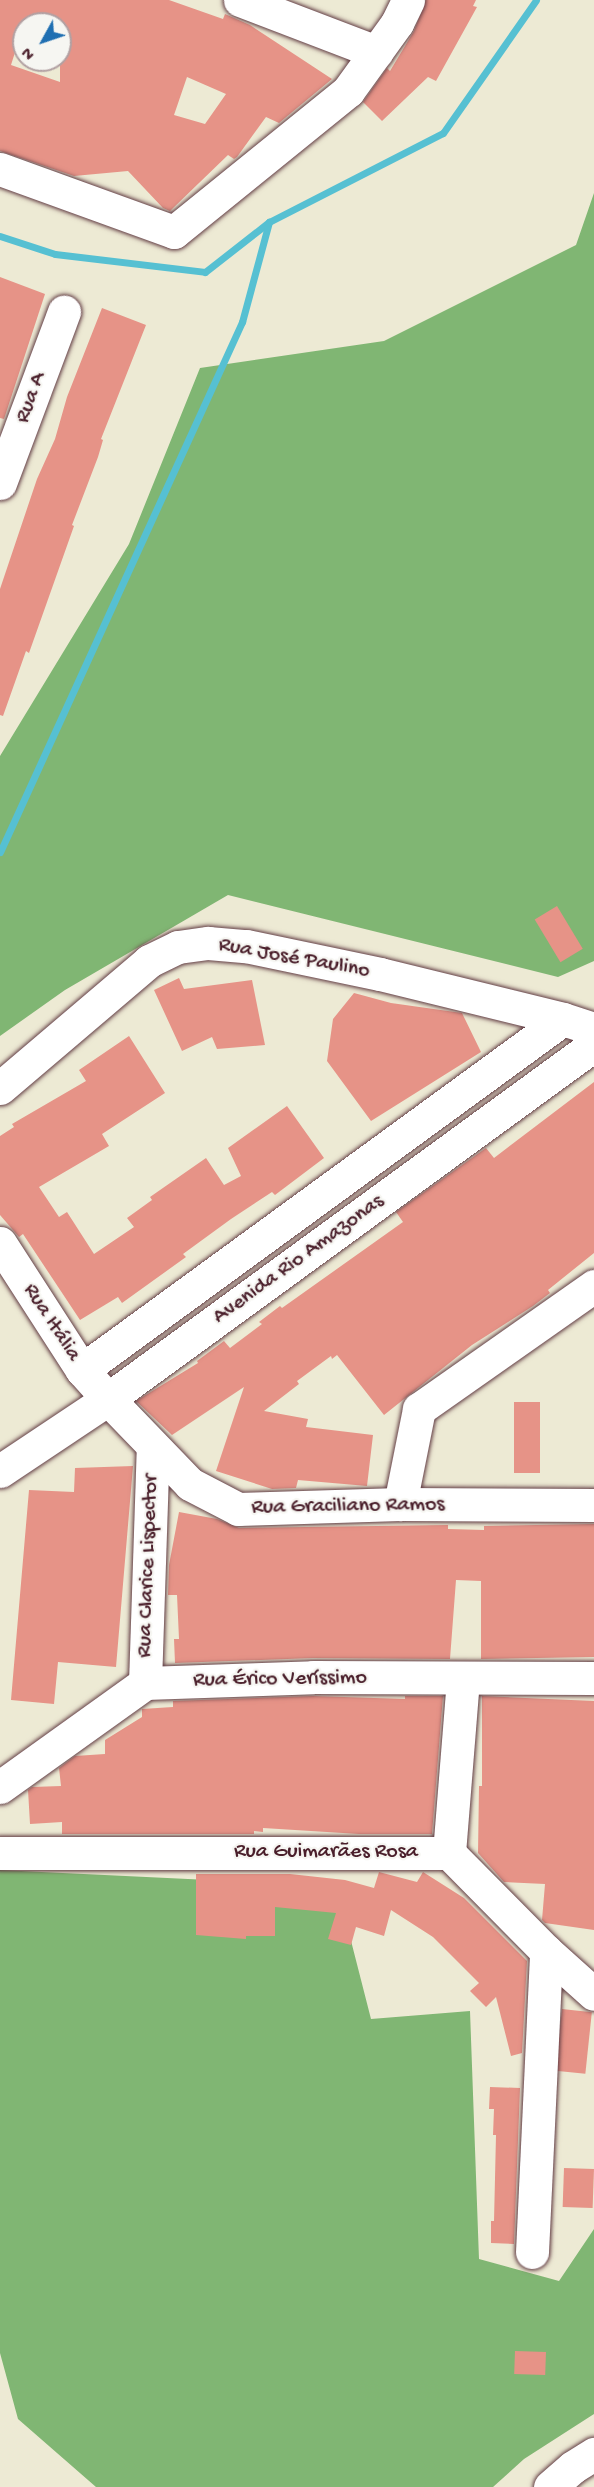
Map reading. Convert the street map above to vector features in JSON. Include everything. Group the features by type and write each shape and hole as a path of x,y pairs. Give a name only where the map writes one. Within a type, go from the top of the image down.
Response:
{"street":[{"path":"240,0 376,52"},
{"path":"0,169 174,232 348,91 397,23 408,0"},
{"name":"Rua A","path":"0,483 64,312"},
{"name":"Rua José Paulino","path":"0,1088 149,961 178,947 198,945 257,949 380,974 563,1019 594,1029"},
{"name":"Avenida Rio Amazonas","path":"82,1370 563,1019"},
{"name":"Avenida Rio Amazonas","path":"0,1471 108,1399 594,1045"},
{"name":"Rua Itália","path":"0,1243 82,1370 108,1399"},
{"path":"400,1503 419,1409 594,1286"},
{"name":"Rua Graciliano Ramos","path":"108,1399 190,1484 238,1509 400,1503 594,1505"},
{"name":"Rua Clarice Lispector","path":"145,1683 153,1448"},
{"name":"Rua Érico Veríssimo","path":"145,1683 313,1677 463,1680 594,1678"},
{"path":"449,1853 463,1680"},
{"path":"0,1787 145,1683"},
{"name":"Rua Guimarães Rosa","path":"0,1853 449,1853 546,1951 594,1994"},
{"path":"532,2252 546,1951"},
{"path":"550,2487 573,2467 594,2454"}],"green space":[{"path":"594,193 594,961 558,977 228,895 65,990 0,1036 0,756 129,544 200,368 384,341 576,245"},
{"path":"0,1870 337,1886 371,2019 470,2011 479,2259 559,2281 594,2229 594,2414 524,2459 493,2487 96,2487 18,2419 0,2353"}],"building":[{"path":"0,0 169,0 223,19 225,14 250,25 332,79 279,123 266,117 237,157 234,159 228,155 170,211 163,208 128,171 74,176 0,151","holes":["187,77 226,94 205,124 174,115"]},
{"path":"426,0 476,0 473,6 477,7 436,81 428,77 382,121 363,102 387,68 390,71 414,31"},
{"path":"0,277 45,294 4,419 0,418"},
{"path":"102,308 146,325 101,439 103,440 98,457 72,525 74,526 29,653 26,651 3,716 0,715 0,589 37,479 55,439 67,397"},
{"path":"557,906 583,949 560,962 535,919"},
{"path":"179,978 184,989 252,980 265,1045 217,1049 212,1037 182,1051 154,990"},
{"path":"354,993 391,1003 462,1013 481,1052 371,1121 327,1061 333,1019"},
{"path":"129,1036 165,1093 102,1134 109,1146 39,1187 59,1217 67,1212 94,1254 134,1227 127,1218 152,1200 150,1197 206,1158 224,1185 241,1176 228,1148 287,1106 324,1158 275,1195 272,1192 231,1219 183,1254 186,1257 122,1303 118,1297 80,1320 23,1234 19,1237 0,1215 0,1136 14,1127 12,1124 86,1081 79,1070"},
{"path":"594,1082 594,1253 548,1290 550,1293 472,1345 384,1415 337,1355 332,1359 331,1356 297,1381 299,1384 264,1411 308,1419 306,1427 373,1435 367,1486 298,1480 296,1488 272,1489 216,1471 244,1387 172,1435 136,1401 198,1363 197,1361 224,1341 230,1348 262,1324 259,1322 280,1306 282,1308 403,1222 396,1212 486,1148 494,1158"},
{"path":"514,1402 540,1402 540,1473 514,1473"},
{"path":"133,1466 116,1667 58,1662 54,1704 11,1700 29,1490 74,1492 75,1468"},
{"path":"179,1512 217,1519 239,1528 448,1525 448,1529 484,1530 484,1526 594,1524 594,1657 481,1659 481,1581 456,1580 450,1659 313,1658 175,1663 174,1639 179,1639 177,1595 168,1595 169,1565"},
{"path":"313,1696 405,1699 405,1696 443,1696 432,1834 359,1834 263,1828 263,1832 254,1831 254,1834 62,1834 62,1822 30,1824 28,1790 32,1787 61,1786 59,1768 75,1756 105,1754 105,1740 142,1717 142,1709 173,1707 173,1701"},
{"path":"482,1696 594,1701 594,1930 545,1923 542,1920 545,1884 504,1882 478,1853 479,1786 482,1786"},
{"path":"379,1872 417,1882 423,1872 464,1898 527,1961 522,2053 511,2056 496,1997 486,2007 470,1991 479,1983 433,1937 391,1910 384,1936 356,1927 351,1945 328,1939 336,1913 275,1907 275,1936 246,1936 246,1939 196,1935 196,1874 290,1874 345,1880 374,1888"},
{"path":"562,2009 592,2012 585,2074 556,2071"},
{"path":"490,2087 520,2088 514,2244 491,2243 491,2221 494,2221 496,2135 493,2135 494,2109 489,2109"},
{"path":"564,2168 594,2169 593,2208 563,2207"},
{"path":"515,2351 546,2352 545,2375 514,2374"}],"waterway":[{"path":"0,852 242,322 269,222 443,133 536,0"},
{"path":"0,236 55,254 205,272 269,222"}]}
